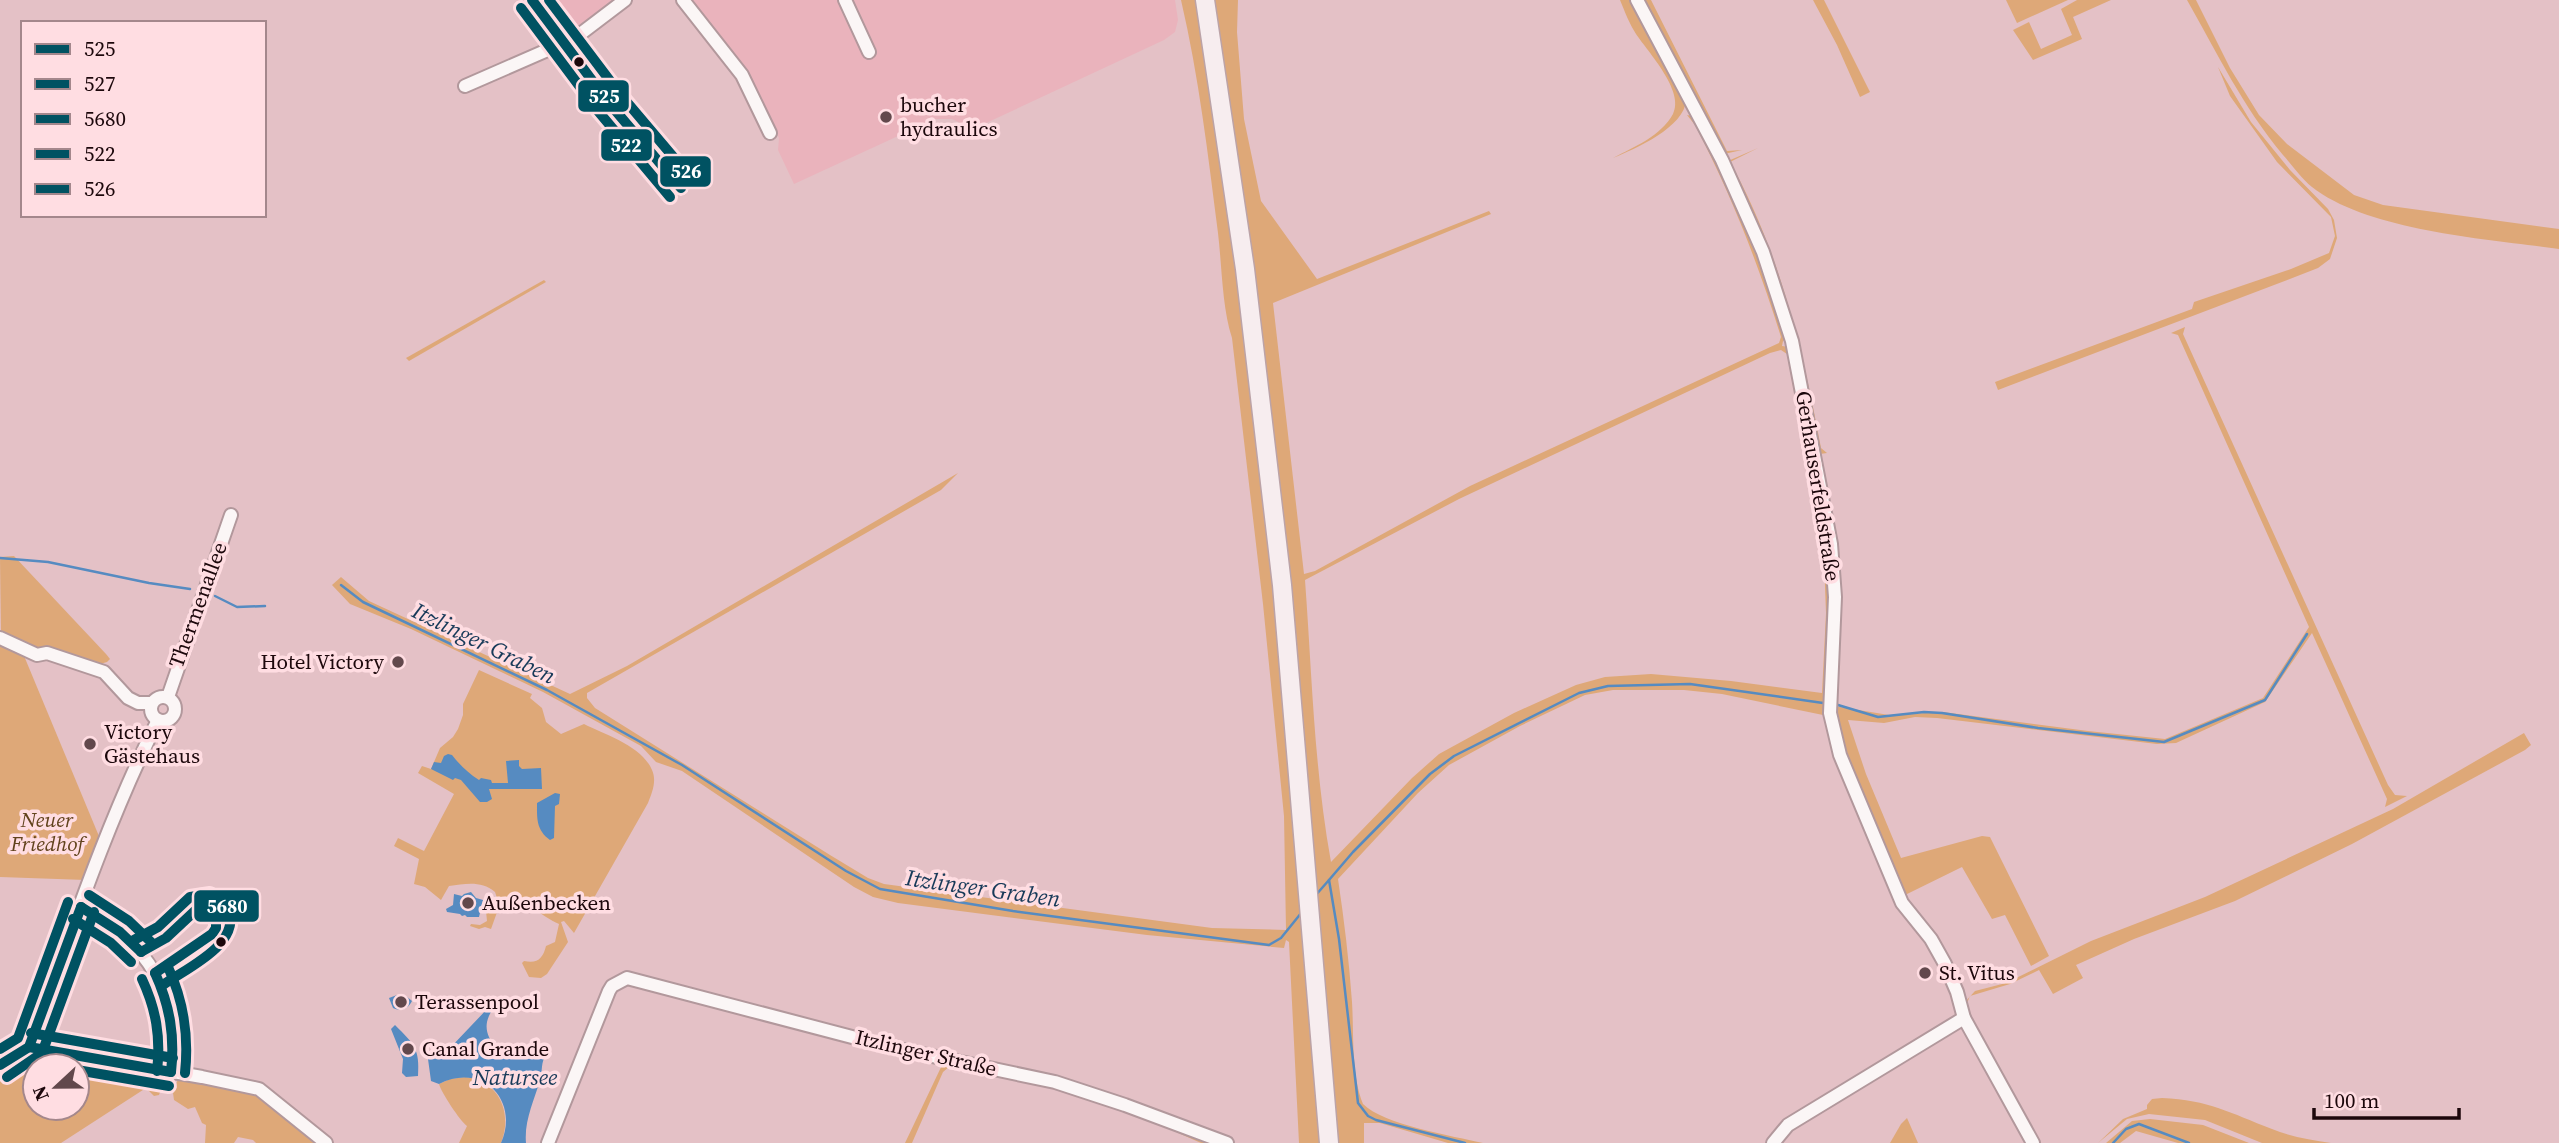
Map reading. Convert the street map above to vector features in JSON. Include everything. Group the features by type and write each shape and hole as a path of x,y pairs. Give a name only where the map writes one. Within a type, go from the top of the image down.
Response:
{"main road":[{"path":"1205,0 1245,269 1282,585 1329,1143"}],"street":[{"path":"531,0 609,103 681,188"},
{"path":"465,86 575,38 625,0"},
{"path":"683,0 742,75 769,133"},
{"path":"845,0 869,52"},
{"name":"Gerhauserfeldstraße","path":"1637,0 1722,160 1763,252 1786,318 1807,411 1831,544 1835,597 1830,705 1835,737 1847,773 1902,904 1931,939 1945,964 1964,1018 2033,1143"},
{"name":"Thermenallee","path":"168,697 231,514"},
{"path":"0,638 37,655 47,653 104,672 128,698 138,703 152,703 152,715 158,720"},
{"name":"Thermenallee","path":"29,1047 143,750 158,720 166,721 175,712 175,704 168,697 158,697 152,703"},
{"path":"81,906 131,940 155,973 173,1022 171,1072"},
{"name":"Itzlinger Straße","path":"548,1143 612,986 621,980 636,979 894,1048 1055,1082 1227,1143"},
{"path":"1773,1143 1788,1125 1964,1018"},
{"path":"0,1065 29,1047 259,1089 326,1143"}],"shaded area":[{"path":"520,0 616,0 565,39 546,42 549,36"},
{"path":"687,0 1175,0 1178,20 1175,32 1164,40 984,124 971,128 952,119 935,119 794,184 778,150 779,138 746,74"}],"green space":[{"path":"1181,0 1199,0 1272,535 1323,1143 1299,1143 1289,942 1286,940 1284,948 1147,935 898,903 873,897 854,887 682,771 656,762 641,746 543,692 411,629 350,604 332,585 341,577 369,601 570,694 627,666 958,473 941,490 587,693 587,698 595,708 830,855 868,878 884,884 1212,928 1286,930 1284,816 1263,604 1207,145"},
{"path":"1213,0 1238,0 1237,32 1244,119 1261,201 1317,279 1489,211 1491,214 1273,303 1304,574 1315,571 1470,486 1779,343 1781,337 1743,229 1708,151 1687,115 1692,116 1716,158 1751,233 1787,339 1782,346 1789,347 1830,571 1831,743 1823,715 1722,694 1684,690 1613,690 1585,695 1520,726 1449,765 1418,793 1338,879 1352,1002 1355,1067 1363,1104 1402,1124 1483,1143 1448,1143 1380,1123 1364,1123 1364,1143 1338,1143 1285,531 1256,297","holes":["1781,350 1787,354 1824,560 1826,613 1822,693 1651,674 1605,677 1576,685 1514,713 1439,754 1412,778 1331,862 1317,756 1305,580 1459,499 1770,353"]},
{"path":"1620,0 1633,0 1686,100 1683,110 1668,128 1646,143 1613,158 1662,129 1673,114 1675,105 1670,83 1634,30"},
{"path":"1643,0 1651,0 1727,151 1742,150 1724,154"},
{"path":"1813,0 1824,0 1870,92 1860,97"},
{"path":"2006,0 2068,0 2017,23"},
{"path":"2077,0 2111,0 2073,17 2082,39 2033,60 2013,30 2029,22 2041,49 2072,35 2061,9"},
{"path":"2187,0 2196,0 2230,68 2259,115 2287,144 2354,195 2383,205 2559,229 2559,249 2464,237 2396,223 2336,202 2312,187 2300,176 2255,117"},
{"path":"2218,67 2251,122 2290,170 2328,209 2334,220 2337,238 2330,259 2318,268 1998,390 1995,382 2192,309 2194,302 2329,253 2335,236 2331,217 2277,162 2230,96"},
{"path":"1758,148 1730,162 1776,265 1806,374 1821,448 1827,453 1819,452 1801,359 1728,161"},
{"path":"544,280 546,282 409,361 406,358"},
{"path":"2185,327 2183,334 2388,785 2395,795 2407,796 2385,807 2387,799 2312,633 2265,702 2176,743 2157,744 1937,718 1915,717 1884,723 1848,720 1866,774 1901,858 1982,836 1990,837 2049,956 2031,966 2005,915 1992,919 1962,867 1903,896 1844,756 1834,706 1889,715 1943,712 2165,739 2263,698 2309,627 2178,335 2171,333"},
{"path":"14,556 106,654 110,659 107,662 100,664 38,652 1,636 0,557"},
{"name":"Neuer Friedhof","path":"0,641 22,651 101,841 86,880 0,877"},
{"path":"479,670 532,694 530,698 542,708 546,722 561,734 584,724 632,748 647,762 654,778 648,803 574,933 564,921 561,922 568,942 547,974 541,978 529,977 522,963 536,961 541,957 546,946 555,942 559,924 524,903 510,899 500,904 491,929 470,926 487,921 486,911 498,901 495,892 479,884 449,886 441,900 425,887 414,884 419,859 394,846 398,838 424,851 454,794 418,773 422,766 431,769 440,748 458,729 463,715 463,704"},
{"path":"2524,733 2531,745 2352,844 2235,901 2134,939 2076,965 2083,978 2053,994 2039,970 2010,984 1971,996 1975,991 2006,983 2091,941 2205,897 2393,809"},
{"path":"1970,997 1967,1003 1972,1021 2041,1143 2038,1143 1974,1028 1965,1002"},
{"path":"943,1063 1064,1088 1218,1143 1201,1143 1133,1113 1062,1089 949,1067 943,1072 912,1143 905,1143"},
{"path":"91,1064 165,1078 159,1095 154,1096 146,1088 61,1143 0,1143 0,1079 21,1066 21,1122 91,1122"},
{"path":"465,1077 487,1084 500,1100 505,1120 501,1143 459,1143 467,1126 451,1106 439,1084"},
{"path":"178,1079 257,1093 320,1143 256,1143 238,1137 234,1143 205,1143 206,1125 202,1123 195,1107 188,1109 174,1100 173,1093"},
{"path":"2152,1099 2206,1104 2286,1134 2331,1143 2262,1143 2205,1120 2149,1114 2127,1119 2098,1143 2123,1119 2147,1109"},
{"path":"1907,1118 1918,1143 1890,1143 1901,1124"},
{"path":"2150,1119 2203,1125 2249,1143 2178,1143 2136,1131 2120,1143 2106,1143 2132,1121"}],"water":[{"path":"448,754 479,780 491,780 492,783 508,783 506,761 519,760 522,769 541,768 542,789 489,789 492,799 480,802 461,780 453,780 431,769 434,762 441,763"},
{"path":"555,793 560,794 559,804 555,806 554,838 550,840 540,828 537,803"},
{"name":"Außenbecken","path":"471,892 476,898 483,900 479,917 447,912 446,909 453,905 454,894 462,896"},
{"name":"Terassenpool","path":"406,996 412,1001 404,1009 393,1008 389,998"},
{"name":"Natursee","path":"489,1007 493,1009 487,1029 497,1048 510,1052 525,1047 529,1051 532,1047 538,1054 543,1050 547,1053 528,1119 526,1143 501,1143 506,1127 505,1113 501,1100 493,1089 483,1082 470,1078 455,1078 439,1084 431,1081 428,1059 450,1048"},
{"name":"Canal Grande","path":"395,1025 417,1053 418,1076 406,1077 402,1073 403,1059 391,1029"}],"waterway":[{"name":"Itzlinger Graben","path":"0,558 48,562 190,589"},
{"name":"Itzlinger Graben","path":"341,585 363,602 547,690 682,765 846,871 880,889 1013,911 1269,945 1281,938 1302,912"},
{"name":"Itzlinger Graben","path":"215,596 237,607 265,606"},
{"path":"1838,705 1878,717 1924,712 1942,713 2038,728 2164,742 2265,700 2307,634"},
{"path":"1329,880 1430,774 1454,756 1579,693 1608,686 1690,684 1823,703"},
{"name":"Itzlinger Graben","path":"1315,896 1329,880 1339,939 1358,1103 1368,1116 1376,1120 1465,1143"},
{"name":"Itzlinger Graben","path":"2113,1143 2126,1129 2139,1124 2189,1143"}],"transit line":[{"name":"525","path":"532,0 609,103 681,188"},
{"name":"526","path":"549,0 620,94 692,179"},
{"name":"522","path":"521,8 598,111 670,197"},
{"name":"5680","path":"134,940 158,927 190,897 210,894 228,907 231,920 221,943 199,962 163,985"},
{"name":"5680","path":"89,895 129,921 151,942"},
{"name":"5680","path":"0,1049 18,1038 68,902"},
{"name":"525","path":"81,907 120,932 141,952"},
{"name":"525","path":"0,1065 29,1047 81,907"},
{"name":"525","path":"141,952 166,938 197,909 206,907 216,915 216,928 212,934 155,973"},
{"name":"527","path":"7,1077 42,1053 94,912"},
{"name":"527","path":"73,919 111,943 131,962"},
{"name":"5680","path":"168,967 184,1019 185,1073"},
{"name":"525","path":"155,973 170,1021 171,1072"},
{"name":"527","path":"142,979 156,1024 157,1071"},
{"name":"5680","path":"31,1033 173,1058"},
{"name":"525","path":"29,1047 171,1072"},
{"name":"527","path":"91,1072 169,1086"}],"place":[{"name":"bucher hydraulics","path":"886,117"},
{"name":"Hotel Victory","path":"398,662"},
{"name":"Victory Gästehaus","path":"90,744"},
{"name":"Außenbecken","path":"468,903"},
{"name":"St. Vitus","path":"1925,973"},
{"name":"Terassenpool","path":"401,1002"},
{"name":"Canal Grande","path":"408,1049"}]}
